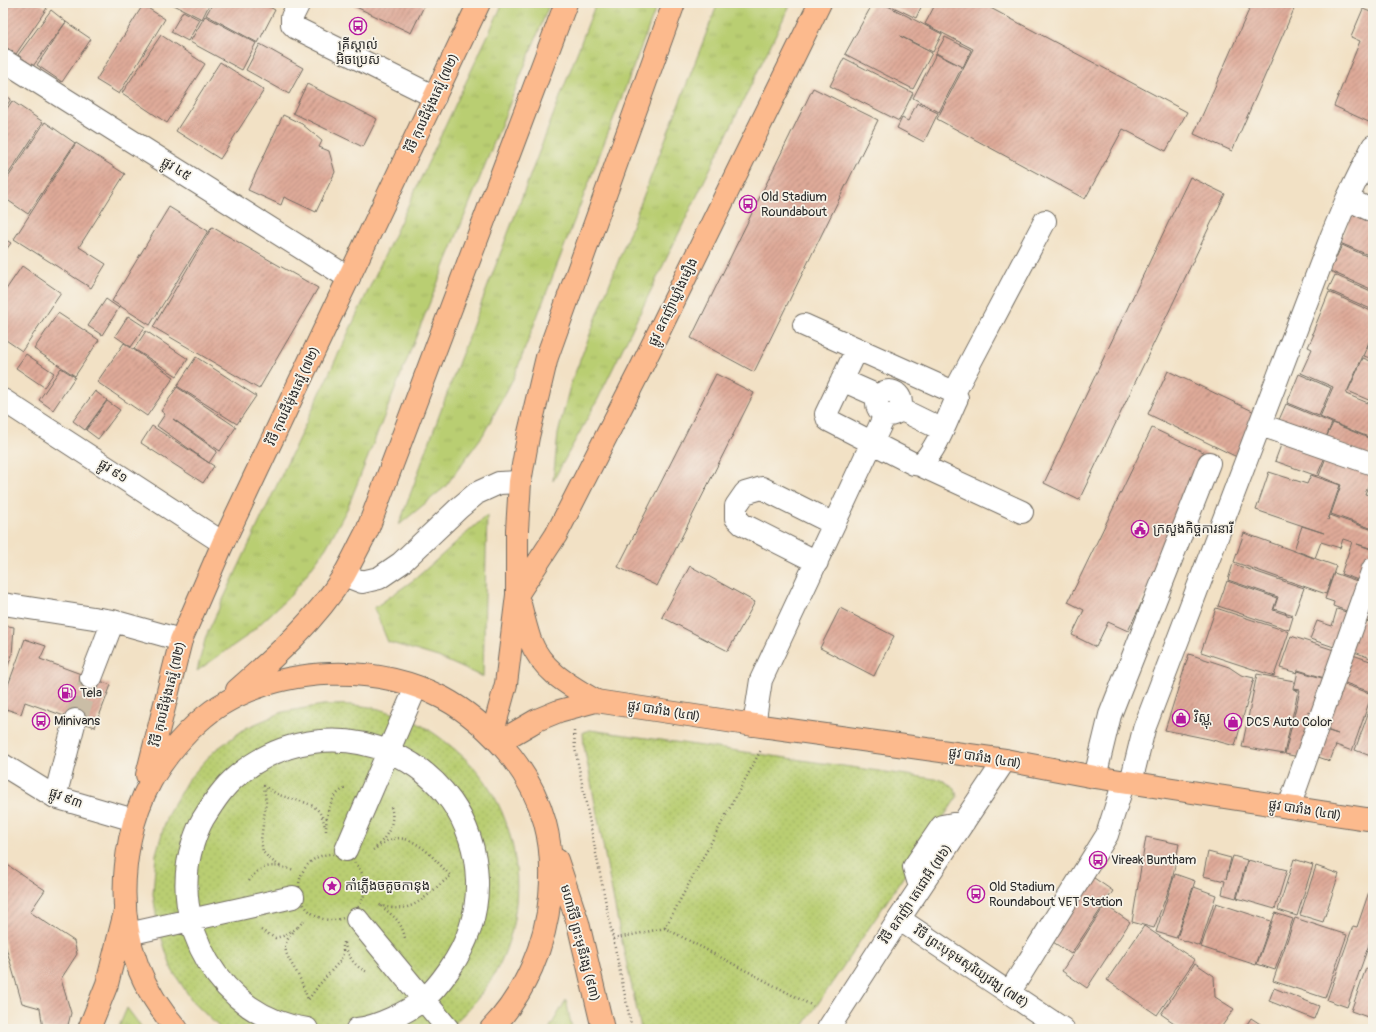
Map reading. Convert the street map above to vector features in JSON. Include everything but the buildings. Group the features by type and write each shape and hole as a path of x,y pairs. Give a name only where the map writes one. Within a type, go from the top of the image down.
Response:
{"main road":[{"name":"វិថី កុលដឺម៉ុងតេរ៉ួ (៧២)","path":"138,811 181,640 224,543 479,3"},
{"path":"177,1029 155,1000 143,979 134,957 128,934 125,912 124,882 126,863 138,811 155,772 173,748 198,722 267,663 302,628 323,605 344,575 366,531 566,3"},
{"path":"496,738 506,684 517,595 516,530 520,482 528,437 547,357 674,3"},
{"name":"ផ្លូវ ឧកញ៉ាឃ្លាំងមឿង","path":"517,595 556,535 640,370 820,3"},
{"path":"517,595 530,641 544,665 561,680 596,700"},
{"path":"218,706 264,685 300,676 329,674 358,675 384,678 416,687 444,699 470,717 496,738 524,773 538,800 548,834 552,882 548,916 537,956 519,993 490,1029"},
{"path":"496,738 558,711 596,700"},
{"name":"ផ្លូវ បារាំង (៤៧)","path":"596,700 754,725 1005,760 1095,777 1373,820"},
{"name":"មហាវិថី ព្រះមុនីវង្ស (៩៣)","path":"548,834 578,923 603,1029"},
{"path":"89,1029 107,984 125,912"}],"street":[{"path":"299,3 292,17 292,24 296,28 435,97"},
{"name":"ផ្លូវ ៤៥","path":"3,60 349,278"},
{"path":"1009,993 1107,835 1128,782 1144,729 1261,425 1332,235 1347,199 1373,146"},
{"path":"1347,199 1373,211"},
{"path":"954,393 1045,221"},
{"path":"804,325 954,393 956,398 943,430 926,459 920,465"},
{"path":"857,349 826,414 828,420 914,464 920,465 1022,512"},
{"path":"754,725 760,680 873,443 904,370"},
{"path":"842,380 943,430"},
{"name":"ផ្លូវ ៩១","path":"3,400 224,543"},
{"path":"1261,425 1373,464"},
{"path":"1095,777 1110,715 1209,463"},
{"path":"344,575 362,582 379,578 401,563 458,508 477,493 499,483 520,482"},
{"path":"817,562 742,524 736,518 736,506 745,492 762,488 834,524"},
{"path":"1288,807 1373,569"},
{"path":"3,604 113,621 181,640"},
{"path":"91,678 113,621"},
{"path":"346,850 416,687"},
{"path":"56,797 75,720"},
{"path":"307,1029 297,1028 267,1017 240,1000 218,977 200,949 190,920 186,888 189,856 199,826 215,798 237,775 264,757 293,745 325,740 356,741 389,751 414,764 432,779 456,808 470,836 476,866 477,897 472,927 460,955 442,980 423,1000 392,1018 357,1029"},
{"name":"វិថី ឧកញ៉ា តេជោអី (៧៦)","path":"828,1029 1005,760"},
{"name":"ផ្លូវ ៩៣","path":"3,765 56,797 138,811"},
{"path":"128,934 293,897"},
{"path":"357,919 448,1029"},
{"name":"វិថី ព្រះបុទុមសុរិយ្យវង្ស (៧៥)","path":"899,919 1063,1029"}],"path":[{"path":"574,725 575,748 632,1029"},
{"path":"665,928 763,747"},
{"path":"295,870 280,866 264,852 261,840 266,802 264,786 277,794 307,802 316,807 323,819 326,834"},
{"path":"370,853 389,840 400,838 414,841 429,853 451,876 416,904 406,908 381,906"},
{"path":"329,854 336,854 351,860 360,870 364,878 365,889 358,908 351,914 340,919 322,919 311,913 304,905 300,894 300,878 302,872 317,858 329,854"},
{"path":"305,919 287,940 285,950 289,961 302,983 308,1000 340,961 343,954 342,938"},
{"path":"613,938 665,928 816,1008"}],"green space":[{"path":"503,3 550,3 347,509 326,548 291,595 247,636 197,671 206,636"},
{"path":"596,3 658,3 514,377 483,435 445,487 399,525 455,372"},
{"path":"718,3 791,3 598,399 553,481 558,434 570,386"},
{"path":"487,515 483,677 438,657 388,642 374,608 415,579"},
{"path":"323,705 352,705 393,713 415,722 437,735 468,761 485,781 496,800 505,821 512,842 516,864 516,909 512,931 505,952 488,984 473,1004 448,1029 221,1029 193,1002 172,970 158,927 153,894 156,854 167,816 187,781 214,751 246,728 283,712"},
{"path":"590,730 942,780 955,788 957,797 801,1029 641,1029 619,928 584,746 583,732"},
{"path":"566,1000 572,1029 549,1029"},
{"path":"127,1008 143,1029 118,1029"}],"tunnel":[{"path":"75,720 91,678"}],"place":[{"name":"គ្រីស្តាល់ អិចប្រេស","path":"358,26"},
{"name":"Old Stadium Roundabout","path":"748,204"},
{"name":"ក្រសួងកិច្ចការនារី","path":"1140,529"},
{"name":"Tela","path":"67,693"},
{"name":"វិស្ណុ","path":"1181,718"},
{"name":"Minivans","path":"41,721"},
{"name":"DCS Auto Color","path":"1233,722"},
{"name":"Vireak Buntham","path":"1098,860"},
{"name":"កាំភ្លើងចគួចកានុង","path":"332,886"},
{"name":"Old Stadium Roundabout VET Station","path":"976,894"}]}
